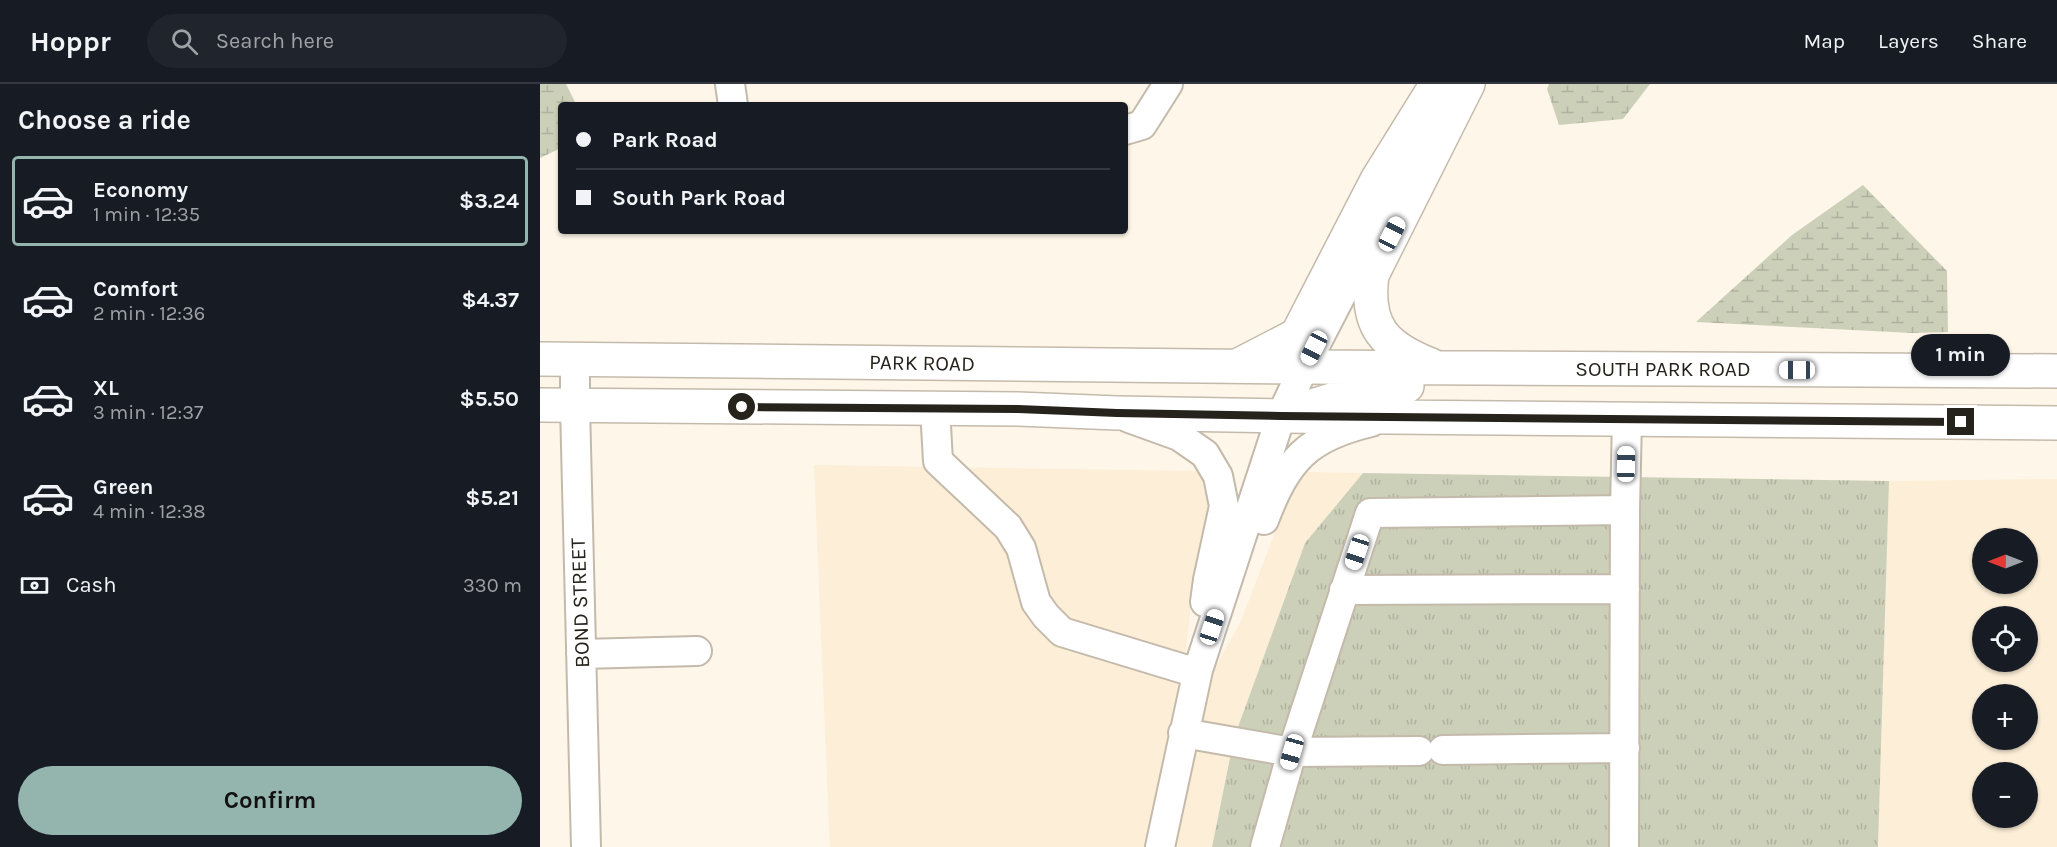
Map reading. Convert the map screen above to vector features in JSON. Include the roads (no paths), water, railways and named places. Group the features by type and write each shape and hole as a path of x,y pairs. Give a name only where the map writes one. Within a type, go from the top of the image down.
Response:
{"main road":[{"path":"1237,366 1297,335 1377,180 1439,84"},
{"path":"1435,367 1405,355 1386,338 1372,318 1369,294 1372,275 1468,84"},
{"name":"PARK ROAD","path":"540,359 1304,367"},
{"path":"574,406 600,381 856,377 910,363"},
{"path":"861,408 924,400 1209,398 1258,392 1304,367"},
{"name":"SOUTH PARK ROAD","path":"1304,367 2057,371"},
{"path":"1281,416 1374,387 1639,383 1702,369"},
{"path":"540,405 1018,409 1281,416 2057,423"}],"street":[{"path":"730,84 733,102"},
{"path":"1128,129 1142,125 1168,84"},
{"path":"1197,671 1281,416 1393,195 1457,84"},
{"name":"BOND STREET","path":"575,359 574,406 586,847"},
{"path":"935,408 938,461 1008,527 1016,538 1036,602 1046,616 1062,632 1197,671"},
{"path":"1117,413 1179,436 1205,453 1218,476 1224,506 1208,580 1197,671 1160,847"},
{"path":"1197,671 1228,617 1276,490 1300,454 1318,441 1344,428 1395,417"},
{"path":"1624,847 1627,419"},
{"path":"1265,847 1292,752 1370,513 1626,510"},
{"path":"1344,590 1625,589"},
{"path":"581,654 697,651"},
{"path":"1184,733 1292,752 1626,748"}]}
